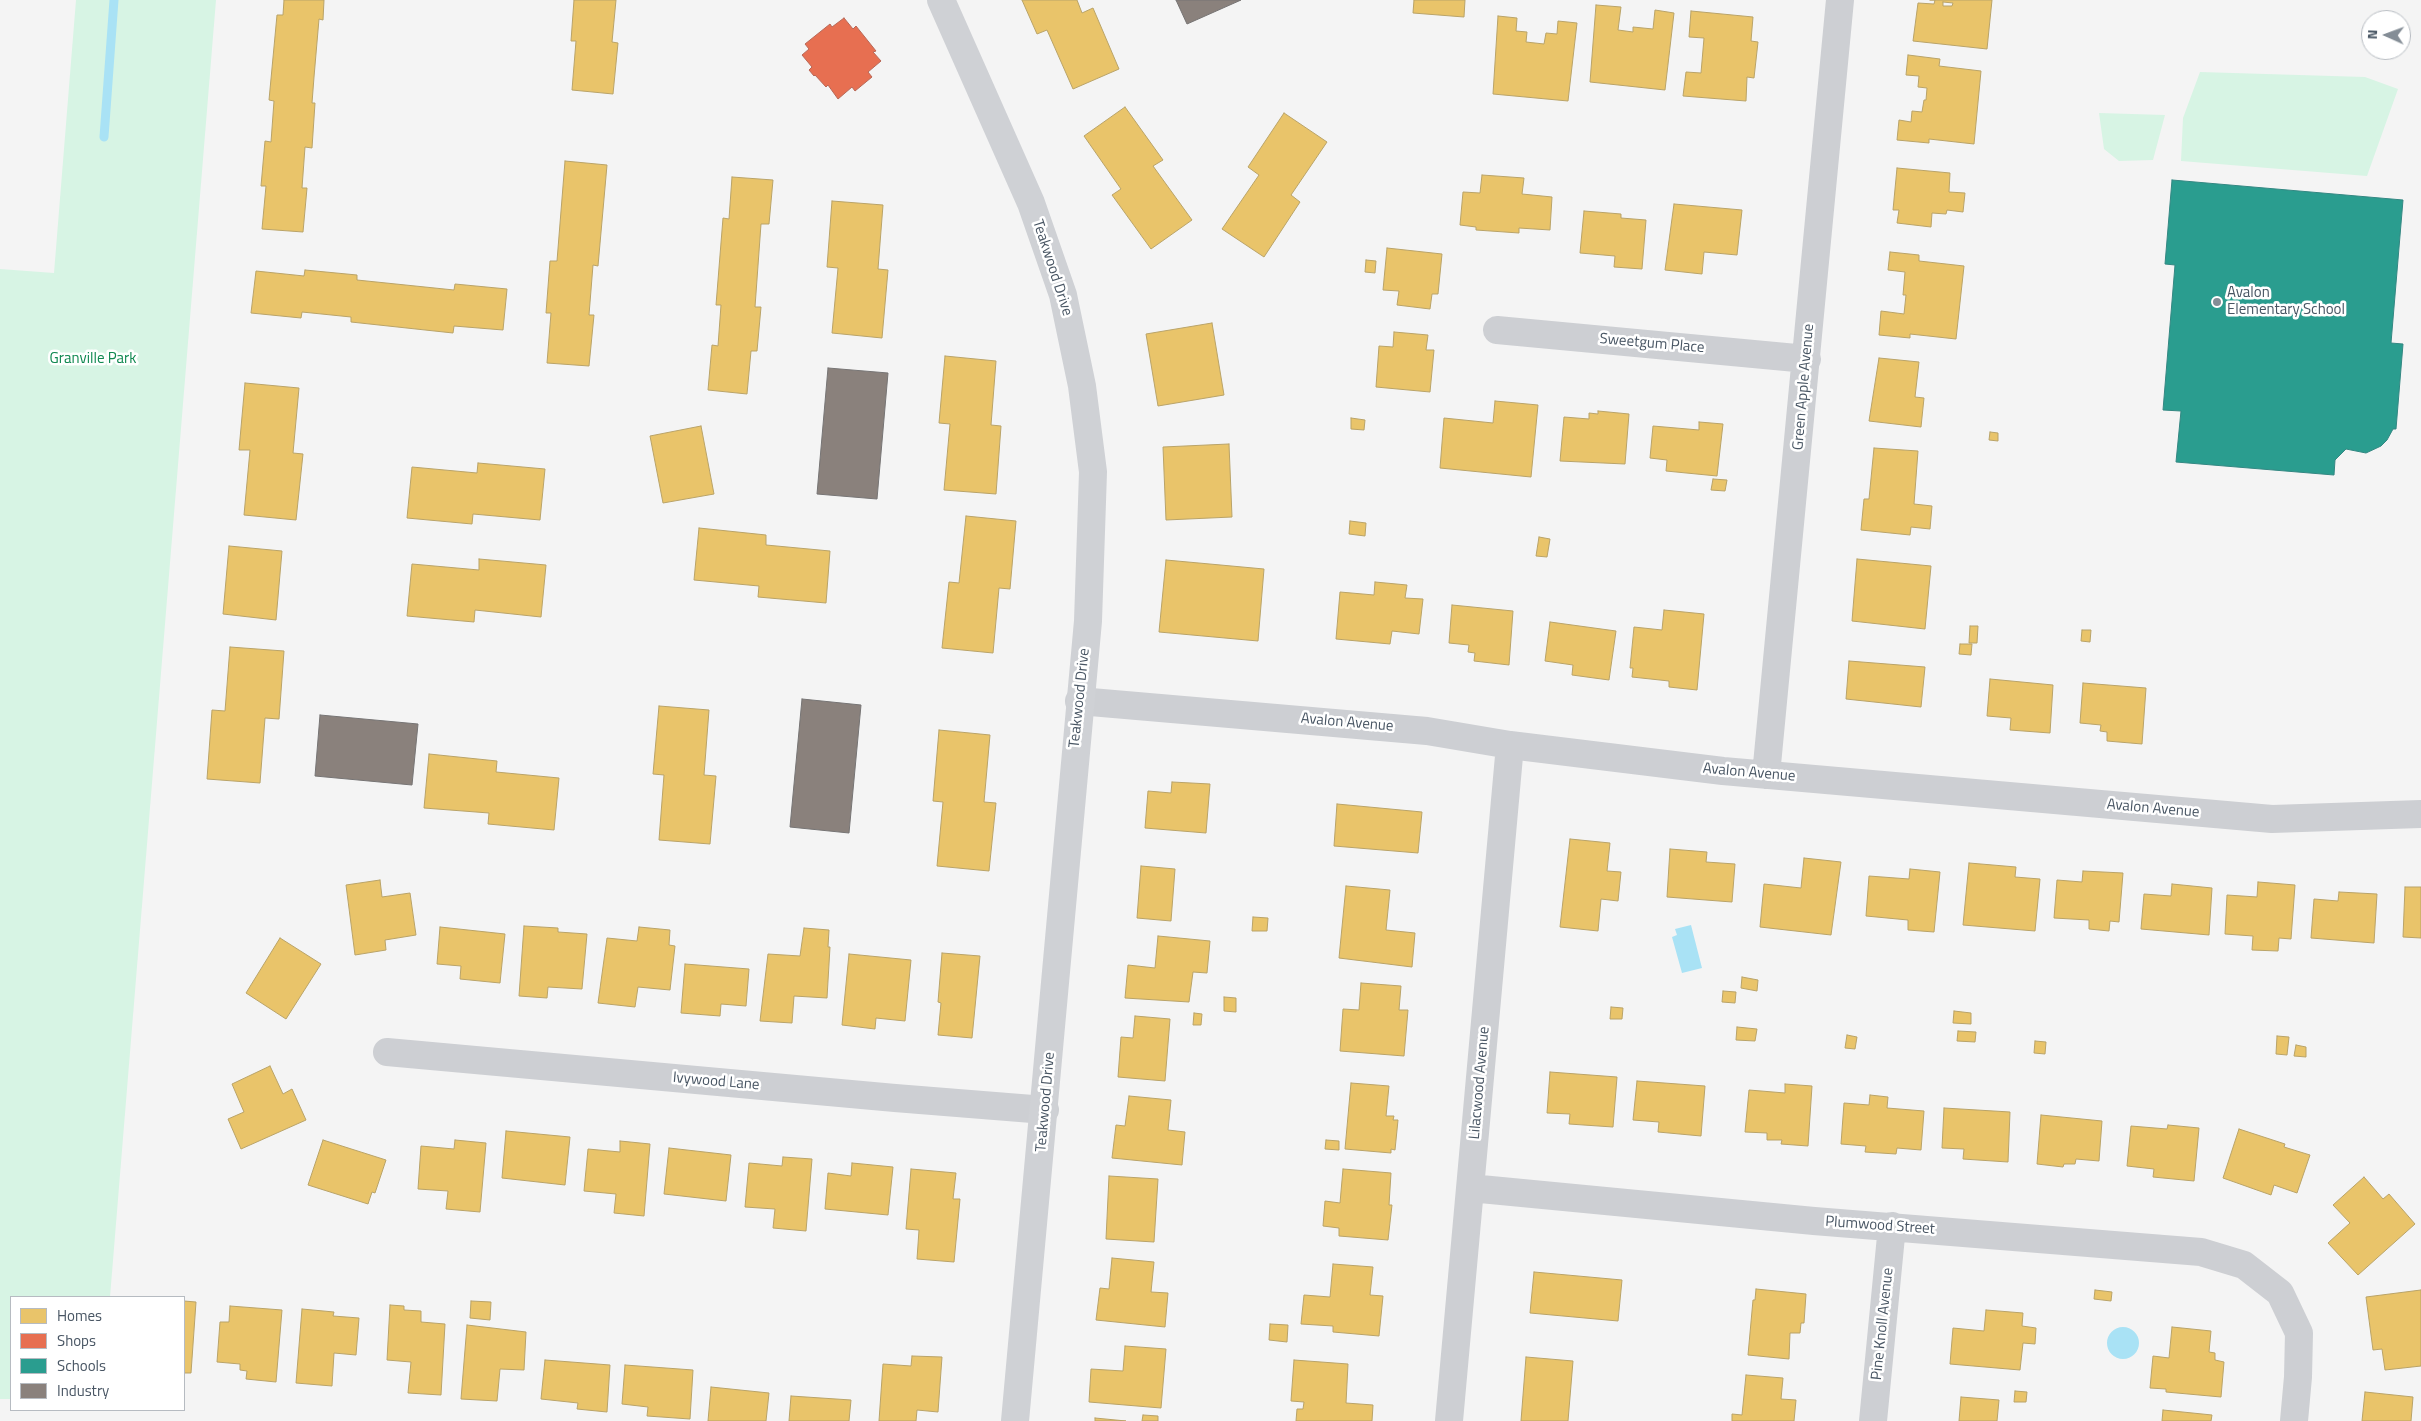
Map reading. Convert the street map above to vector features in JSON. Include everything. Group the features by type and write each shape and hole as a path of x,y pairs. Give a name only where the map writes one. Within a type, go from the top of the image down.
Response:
{"street":[{"name":"Teakwood Drive","path":"941,0 1031,203 1063,295 1082,386 1093,472 1088,621 1079,701 1045,1110 1016,1421"},
{"name":"Green Apple Avenue","path":"1766,775 1840,0"},
{"name":"Sweetgum Place","path":"1496,330 1807,359"},
{"name":"Avalon Avenue","path":"1079,701 1427,731 1510,745 1766,775 2272,819 2421,814"},
{"name":"Lilacwood Avenue","path":"1449,1421 1510,745"},
{"name":"Ivywood Lane","path":"387,1052 1045,1110"},
{"name":"Plumwood Street","path":"1470,1188 2201,1252 2244,1265 2280,1293 2299,1333 2294,1421"},
{"name":"Pine Knoll Avenue","path":"1873,1421 1892,1226"}],"green space":[{"name":"Granville Park","path":"76,0 216,0 110,1296 10,1296 10,1399 0,1399 0,269 54,273"},
{"path":"2200,72 2365,77 2398,89 2367,176 2181,161 2183,118"},
{"path":"2099,113 2165,115 2153,160 2119,161 2104,149"}],"water":[{"path":"1691,925 1702,968 1682,973 1672,937 1677,935 1675,929"},
{"path":"2123,1327 2129,1328 2134,1332 2138,1337 2138,1349 2134,1354 2129,1358 2123,1359 2117,1358 2112,1354 2108,1349 2107,1343 2108,1337 2112,1332 2117,1328"}],"building: Homes":[{"path":"284,0 324,0 323,20 319,19 314,77 312,103 315,103 312,148 305,147 302,188 307,188 303,232 262,229 266,186 261,186 265,141 271,142 274,101 269,100 277,15 283,15"},
{"path":"574,0 616,0 612,42 618,43 613,94 572,90 576,41 571,41"},
{"path":"1022,0 1077,0 1082,13 1093,8 1119,69 1073,89 1047,30 1037,34"},
{"path":"1414,0 1465,0 1464,17 1413,13"},
{"path":"1935,0 1992,0 1987,49 1913,41 1918,3 1934,4","holes":["1943,2 1953,3 1952,6 1943,6"]},
{"path":"1596,5 1621,7 1618,30 1633,32 1633,27 1653,29 1655,10 1674,13 1665,90 1590,82"},
{"path":"1691,11 1753,17 1751,41 1758,42 1754,78 1747,77 1746,101 1683,96 1686,72 1701,73 1704,38 1689,37"},
{"path":"1498,16 1517,18 1516,31 1527,32 1526,42 1544,44 1546,33 1557,34 1558,21 1577,23 1568,101 1493,94"},
{"path":"1908,55 1940,59 1939,66 1981,71 1974,144 1929,139 1929,143 1897,140 1899,120 1911,122 1912,111 1922,112 1924,100 1926,100 1927,88 1918,87 1919,76 1906,75"},
{"path":"1125,107 1163,160 1153,166 1192,220 1151,249 1112,195 1121,189 1084,136"},
{"path":"1284,113 1327,142 1291,195 1300,202 1264,257 1222,229 1259,175 1248,167"},
{"path":"565,161 607,165 598,266 593,265 589,315 594,315 589,366 547,363 551,313 546,313 550,261 557,261"},
{"path":"1897,168 1950,173 1949,192 1965,193 1963,212 1947,210 1946,214 1932,213 1931,227 1897,223 1899,210 1893,210"},
{"path":"1482,175 1524,178 1522,194 1552,197 1550,230 1519,228 1519,233 1476,230 1476,227 1460,225 1463,192 1480,193"},
{"path":"732,177 773,180 769,224 761,224 755,307 761,307 757,351 751,351 747,394 708,390 712,345 718,346 721,305 716,305 723,218 729,219"},
{"path":"832,201 883,205 878,269 888,270 882,338 832,333 838,268 827,267"},
{"path":"1674,204 1742,210 1737,255 1704,252 1702,274 1665,270"},
{"path":"1584,211 1621,214 1621,218 1646,220 1642,269 1614,267 1615,256 1580,253"},
{"path":"1387,248 1442,254 1438,294 1432,294 1430,309 1397,305 1399,291 1383,290"},
{"path":"1890,252 1919,255 1919,261 1964,266 1956,339 1910,334 1910,338 1879,335 1881,311 1904,314 1906,295 1903,295 1905,272 1888,270"},
{"path":"1366,260 1376,261 1375,273 1365,272"},
{"path":"305,270 357,275 357,280 454,290 455,284 507,289 503,330 454,326 453,333 351,322 351,317 302,312 301,318 251,313 256,271 304,276"},
{"path":"1212,323 1224,395 1158,406 1146,334"},
{"path":"1394,332 1428,335 1426,350 1434,350 1430,392 1376,387 1379,346 1393,347"},
{"path":"945,356 996,361 991,425 1001,426 996,494 944,490 950,424 939,423"},
{"path":"1879,358 1919,362 1915,397 1924,398 1921,427 1869,421"},
{"path":"245,383 299,388 293,453 303,454 296,520 244,515 250,450 239,450"},
{"path":"1495,401 1538,405 1531,477 1440,468 1444,418 1493,423"},
{"path":"1598,411 1629,414 1625,464 1560,461 1564,417 1589,419 1589,413 1598,414"},
{"path":"1351,418 1365,420 1364,430 1351,429"},
{"path":"1699,422 1723,424 1717,476 1666,471 1667,460 1650,458 1653,426 1699,430"},
{"path":"701,426 714,494 663,503 650,436"},
{"path":"1990,432 1998,433 1998,441 1989,440"},
{"path":"1229,444 1232,517 1166,520 1163,447"},
{"path":"1874,448 1918,451 1914,504 1932,506 1930,529 1911,527 1910,535 1861,530 1864,499 1869,499"},
{"path":"478,463 545,469 540,520 473,514 472,524 407,518 412,467 477,473"},
{"path":"1713,479 1727,480 1725,491 1711,490"},
{"path":"966,516 1016,521 1010,589 999,588 993,653 942,648 949,582 959,583"},
{"path":"1350,521 1366,523 1365,536 1349,534"},
{"path":"699,528 766,535 766,545 830,551 826,603 758,597 759,586 694,580"},
{"path":"1539,537 1550,539 1547,557 1536,556"},
{"path":"229,546 282,551 276,620 223,614"},
{"path":"479,559 546,565 541,617 475,610 474,622 407,616 412,564 479,570"},
{"path":"1857,559 1931,566 1925,629 1852,621"},
{"path":"1166,560 1264,569 1258,641 1159,632"},
{"path":"1375,582 1407,585 1405,598 1423,599 1419,634 1392,631 1390,644 1336,639 1340,592 1374,595"},
{"path":"1452,605 1513,611 1509,665 1474,661 1475,653 1468,652 1469,645 1449,643"},
{"path":"1664,610 1704,614 1697,690 1669,687 1669,681 1632,677 1633,668 1630,668 1634,627 1662,630"},
{"path":"1550,622 1616,631 1609,680 1572,675 1573,665 1545,661"},
{"path":"1970,626 1978,626 1977,643 1969,643"},
{"path":"2082,630 2091,630 2090,642 2081,641"},
{"path":"1960,644 1972,644 1971,655 1959,654"},
{"path":"230,647 284,651 279,719 265,718 260,783 207,779 212,710 225,711"},
{"path":"1849,661 1925,667 1921,707 1846,699"},
{"path":"1990,679 2053,685 2050,733 2010,730 2011,718 1987,716"},
{"path":"2083,683 2146,688 2142,744 2107,741 2107,732 2100,731 2101,725 2080,723"},
{"path":"659,706 709,710 704,775 716,776 710,844 659,840 664,775 653,774"},
{"path":"939,730 990,735 984,802 996,803 989,871 937,866 943,802 933,801"},
{"path":"429,754 497,761 496,772 559,778 554,830 488,824 489,813 424,808"},
{"path":"1172,782 1210,784 1206,833 1145,828 1148,791 1171,793"},
{"path":"1337,804 1422,812 1418,853 1334,846"},
{"path":"1570,839 1610,843 1607,871 1621,872 1618,901 1601,899 1598,931 1560,927"},
{"path":"1670,849 1707,852 1706,862 1735,864 1732,902 1667,897"},
{"path":"1804,858 1841,862 1831,935 1760,927 1764,884 1801,888"},
{"path":"1969,863 2016,867 2015,877 2040,879 2035,931 1963,925"},
{"path":"1141,866 1175,869 1171,921 1137,918"},
{"path":"1910,869 1940,872 1934,932 1908,930 1908,920 1866,916 1869,876 1909,879"},
{"path":"2083,871 2123,873 2119,922 2110,921 2109,931 2089,929 2089,920 2054,918 2057,880 2082,882"},
{"path":"380,880 382,897 410,893 416,935 385,940 386,950 355,955 346,885"},
{"path":"2258,882 2295,885 2291,939 2279,938 2278,951 2252,950 2253,936 2225,934 2227,895 2257,897"},
{"path":"2172,884 2212,888 2209,935 2141,929 2144,894 2171,896"},
{"path":"1346,886 1390,890 1386,930 1415,933 1412,967 1339,958"},
{"path":"2405,887 2421,887 2421,938 2403,937"},
{"path":"2339,892 2377,894 2374,943 2311,938 2314,899 2338,901"},
{"path":"1253,917 1268,918 1267,931 1252,931"},
{"path":"524,926 558,928 558,932 587,934 582,989 548,987 547,998 519,996"},
{"path":"440,927 505,934 500,983 460,979 461,966 437,964"},
{"path":"639,927 670,930 669,945 675,946 670,990 638,987 635,1007 598,1003 607,938 637,941"},
{"path":"804,928 829,930 827,998 794,996 792,1023 760,1021 768,954 800,956"},
{"path":"1158,936 1210,941 1207,973 1193,972 1189,1002 1125,998 1128,965 1155,968"},
{"path":"280,938 321,964 286,1019 246,993"},
{"path":"942,953 980,956 972,1038 938,1035 941,1003 938,1002"},
{"path":"849,954 911,960 905,1021 876,1018 875,1029 842,1025"},
{"path":"685,964 749,969 746,1006 721,1004 720,1016 681,1013"},
{"path":"1742,977 1758,980 1757,991 1741,988"},
{"path":"1361,983 1401,986 1399,1010 1408,1010 1404,1056 1340,1051 1343,1009 1359,1010"},
{"path":"1723,991 1736,992 1735,1003 1722,1002"},
{"path":"1224,997 1236,998 1236,1012 1224,1011"},
{"path":"1611,1007 1623,1008 1622,1019 1610,1019"},
{"path":"1954,1011 1971,1013 1971,1024 1953,1023"},
{"path":"1194,1013 1202,1014 1201,1025 1193,1025"},
{"path":"1135,1016 1170,1019 1165,1081 1118,1077 1121,1037 1133,1038"},
{"path":"1737,1027 1757,1029 1755,1041 1736,1040"},
{"path":"1958,1031 1976,1032 1975,1042 1957,1041"},
{"path":"1847,1035 1857,1037 1855,1049 1845,1048"},
{"path":"2277,1036 2289,1037 2287,1055 2276,1054"},
{"path":"2035,1041 2046,1042 2045,1054 2034,1053"},
{"path":"2296,1045 2306,1047 2306,1057 2294,1056"},
{"path":"270,1066 283,1094 292,1089 306,1120 241,1149 228,1119 244,1112 232,1084"},
{"path":"1550,1072 1617,1077 1613,1127 1569,1124 1570,1114 1547,1113"},
{"path":"1637,1081 1705,1086 1701,1136 1658,1132 1659,1122 1633,1120"},
{"path":"1351,1083 1389,1086 1386,1116 1394,1116 1393,1120 1398,1120 1395,1150 1391,1149 1391,1153 1345,1149"},
{"path":"1785,1084 1812,1086 1808,1146 1781,1144 1782,1140 1767,1140 1767,1133 1745,1132 1749,1090 1785,1093"},
{"path":"1870,1095 1888,1097 1887,1108 1924,1111 1921,1150 1897,1148 1896,1154 1865,1152 1866,1146 1841,1144 1844,1103 1869,1105"},
{"path":"1129,1096 1171,1100 1168,1130 1185,1132 1182,1165 1112,1158 1116,1125 1125,1126"},
{"path":"1944,1108 2010,1112 2008,1162 1963,1159 1964,1149 1942,1148"},
{"path":"2041,1115 2102,1121 2099,1161 2076,1159 2075,1164 2064,1164 2063,1167 2037,1164"},
{"path":"2168,1125 2199,1128 2194,1181 2153,1177 2154,1169 2127,1166 2131,1126 2167,1129"},
{"path":"2239,1129 2285,1144 2284,1147 2310,1155 2297,1193 2274,1185 2271,1195 2223,1178"},
{"path":"506,1131 570,1137 565,1185 502,1178"},
{"path":"323,1140 386,1160 375,1193 372,1192 368,1204 308,1185"},
{"path":"455,1140 486,1143 480,1212 446,1209 448,1191 418,1189 421,1146 454,1149"},
{"path":"1326,1140 1339,1141 1339,1150 1325,1149"},
{"path":"620,1141 650,1144 644,1216 614,1213 616,1194 584,1191 588,1149 620,1152"},
{"path":"669,1148 731,1155 726,1201 664,1194"},
{"path":"783,1157 812,1159 806,1231 773,1228 775,1209 745,1207 749,1163 782,1166"},
{"path":"852,1163 893,1167 888,1215 825,1209 828,1173 851,1176"},
{"path":"911,1169 956,1173 953,1199 960,1199 954,1262 917,1259 919,1230 906,1229"},
{"path":"1343,1169 1391,1173 1389,1205 1392,1205 1388,1240 1339,1236 1339,1228 1323,1226 1325,1201 1340,1203"},
{"path":"1109,1176 1158,1179 1154,1242 1106,1239"},
{"path":"2364,1177 2383,1199 2389,1194 2415,1224 2358,1275 2328,1243 2350,1223 2333,1205"},
{"path":"1112,1258 1154,1262 1151,1292 1168,1293 1165,1327 1096,1320 1100,1288 1109,1289"},
{"path":"1333,1264 1373,1267 1370,1295 1383,1296 1379,1336 1333,1332 1333,1326 1301,1324 1304,1295 1330,1297"},
{"path":"1534,1272 1622,1280 1618,1321 1530,1313"},
{"path":"1756,1289 1806,1294 1804,1323 1801,1323 1800,1333 1790,1333 1789,1359 1748,1355 1753,1300 1755,1300"},
{"path":"2095,1290 2112,1292 2111,1301 2094,1299"},
{"path":"2421,1290 2421,1366 2385,1370 2382,1349 2373,1350 2366,1297"},
{"path":"185,1301 196,1302 191,1373 185,1373"},
{"path":"471,1301 491,1302 490,1320 470,1318"},
{"path":"390,1305 404,1306 404,1310 421,1311 421,1322 445,1324 441,1395 408,1393 411,1362 387,1360"},
{"path":"230,1306 282,1310 276,1382 246,1379 247,1371 240,1370 240,1364 217,1362 220,1322 229,1322"},
{"path":"302,1309 334,1312 333,1316 359,1318 356,1355 334,1353 332,1386 296,1383"},
{"path":"1986,1310 2023,1313 2022,1326 2036,1328 2035,1344 2023,1343 2020,1370 1950,1364 1953,1328 1984,1331"},
{"path":"1270,1324 1288,1325 1287,1342 1269,1340"},
{"path":"467,1325 526,1332 524,1370 500,1369 497,1401 461,1399"},
{"path":"2172,1327 2211,1331 2209,1352 2215,1353 2215,1360 2224,1362 2221,1397 2166,1392 2166,1389 2150,1388 2153,1356 2169,1358"},
{"path":"1125,1346 1166,1349 1161,1408 1089,1402 1091,1369 1123,1371"},
{"path":"912,1356 942,1357 938,1412 917,1410 916,1421 879,1421 883,1364 911,1366"},
{"path":"1526,1357 1573,1361 1568,1421 1521,1421"},
{"path":"545,1360 610,1365 607,1412 577,1409 578,1403 541,1399"},
{"path":"1294,1360 1348,1364 1346,1403 1373,1405 1372,1421 1296,1421 1297,1409 1303,1409 1304,1402 1291,1401"},
{"path":"625,1365 693,1370 690,1419 647,1416 648,1407 622,1404"},
{"path":"1746,1375 1783,1378 1781,1399 1796,1400 1794,1421 1732,1421 1732,1414 1742,1415"},
{"path":"711,1387 769,1393 766,1421 708,1421"},
{"path":"2015,1391 2027,1392 2026,1402 2014,1402"},
{"path":"2365,1392 2413,1397 2411,1421 2362,1421"},
{"path":"791,1396 851,1400 849,1421 789,1421"},
{"path":"1961,1397 1999,1400 1997,1421 1959,1421"},
{"path":"2163,1410 2212,1415 2211,1421 2162,1421"},
{"path":"1143,1415 1158,1416 1158,1421 1142,1421"},
{"path":"1095,1418 1126,1421 1095,1421"}],"building: Shops":[{"path":"844,18 853,29 856,26 876,51 873,52 881,61 868,72 872,77 855,91 852,87 838,99 828,85 826,87 809,70 812,67 802,55 809,49 805,44 830,24 832,27"}],"building: Schools":[{"path":"2172,180 2403,200 2391,343 2403,344 2396,429 2393,429 2381,446 2366,453 2346,449 2335,460 2334,475 2176,462 2181,411 2163,410 2175,265 2165,264"}],"building: Industry":[{"path":"1176,0 1241,0 1187,24"},
{"path":"828,368 888,373 877,499 817,494"},
{"path":"802,699 861,705 849,833 790,827"},
{"path":"320,715 418,724 412,785 315,776"}],"waterway":[{"path":"104,137 114,0"}],"place":[{"name":"Avalon Elementary School","path":"2217,302"}]}
